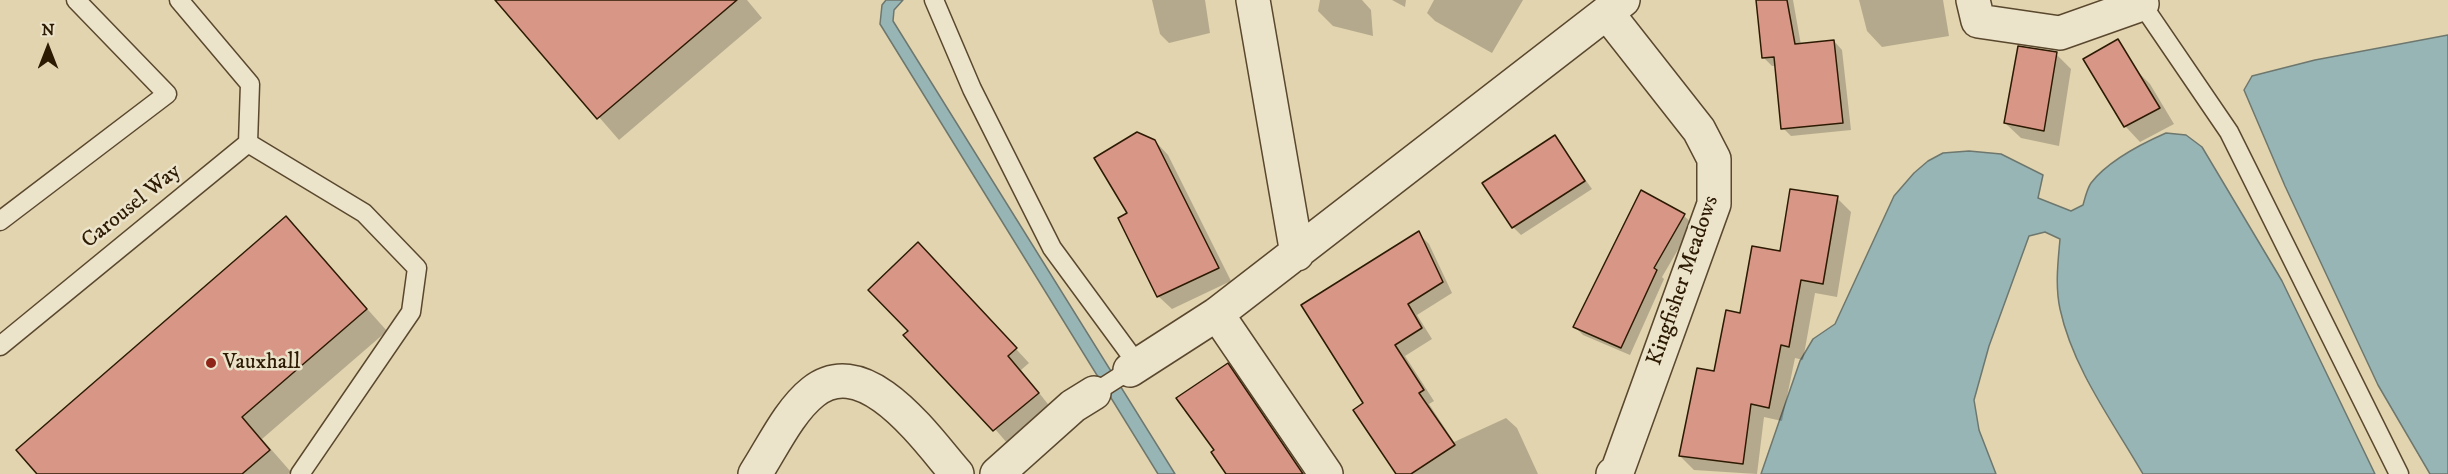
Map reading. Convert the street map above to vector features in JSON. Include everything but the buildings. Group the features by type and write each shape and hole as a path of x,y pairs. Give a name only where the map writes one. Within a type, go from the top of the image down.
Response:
{"street":[{"path":"1253,0 1297,254"},
{"path":"1973,0 1978,21 2061,33 2140,2"},
{"name":"Kingfisher Meadows","path":"1134,368 1217,314 1297,254 1615,6 1699,130 1714,159 1716,183 1714,204 1616,473"},
{"path":"1217,314 1326,474"},
{"path":"755,474 797,410 814,391 834,382 855,381 888,398 957,474"},
{"path":"997,474 1073,406 1094,393"}],"lane":[{"path":"0,221 167,94 76,0"},
{"path":"179,0 249,84 248,143 364,213 417,268 411,312 300,474"},
{"path":"934,0 972,89 1052,248 1134,368 1094,393"},
{"path":"2140,2 2229,132 2399,474"},
{"name":"Carousel Way","path":"0,346 248,143"}],"water":[{"path":"886,0 903,0 894,10 893,21 1175,474 1158,474 880,24 882,5"},
{"path":"2448,35 2448,474 2430,474 2378,385 2285,186 2244,90 2252,76 2315,60"},
{"path":"2166,133 2186,135 2202,147 2282,281 2375,474 2143,474 2095,394 2074,353 2058,300 2057,274 2060,239 2045,232 2029,236 1989,346 1974,400 1979,430 1996,474 1761,474 1800,361 1813,339 1835,324 1894,196 1928,161 1943,153 1969,151 2001,154 2043,175 2038,198 2071,211 2083,205 2091,183 2106,167"}],"place":[{"name":"Vauxhall","path":"211,363"}]}
